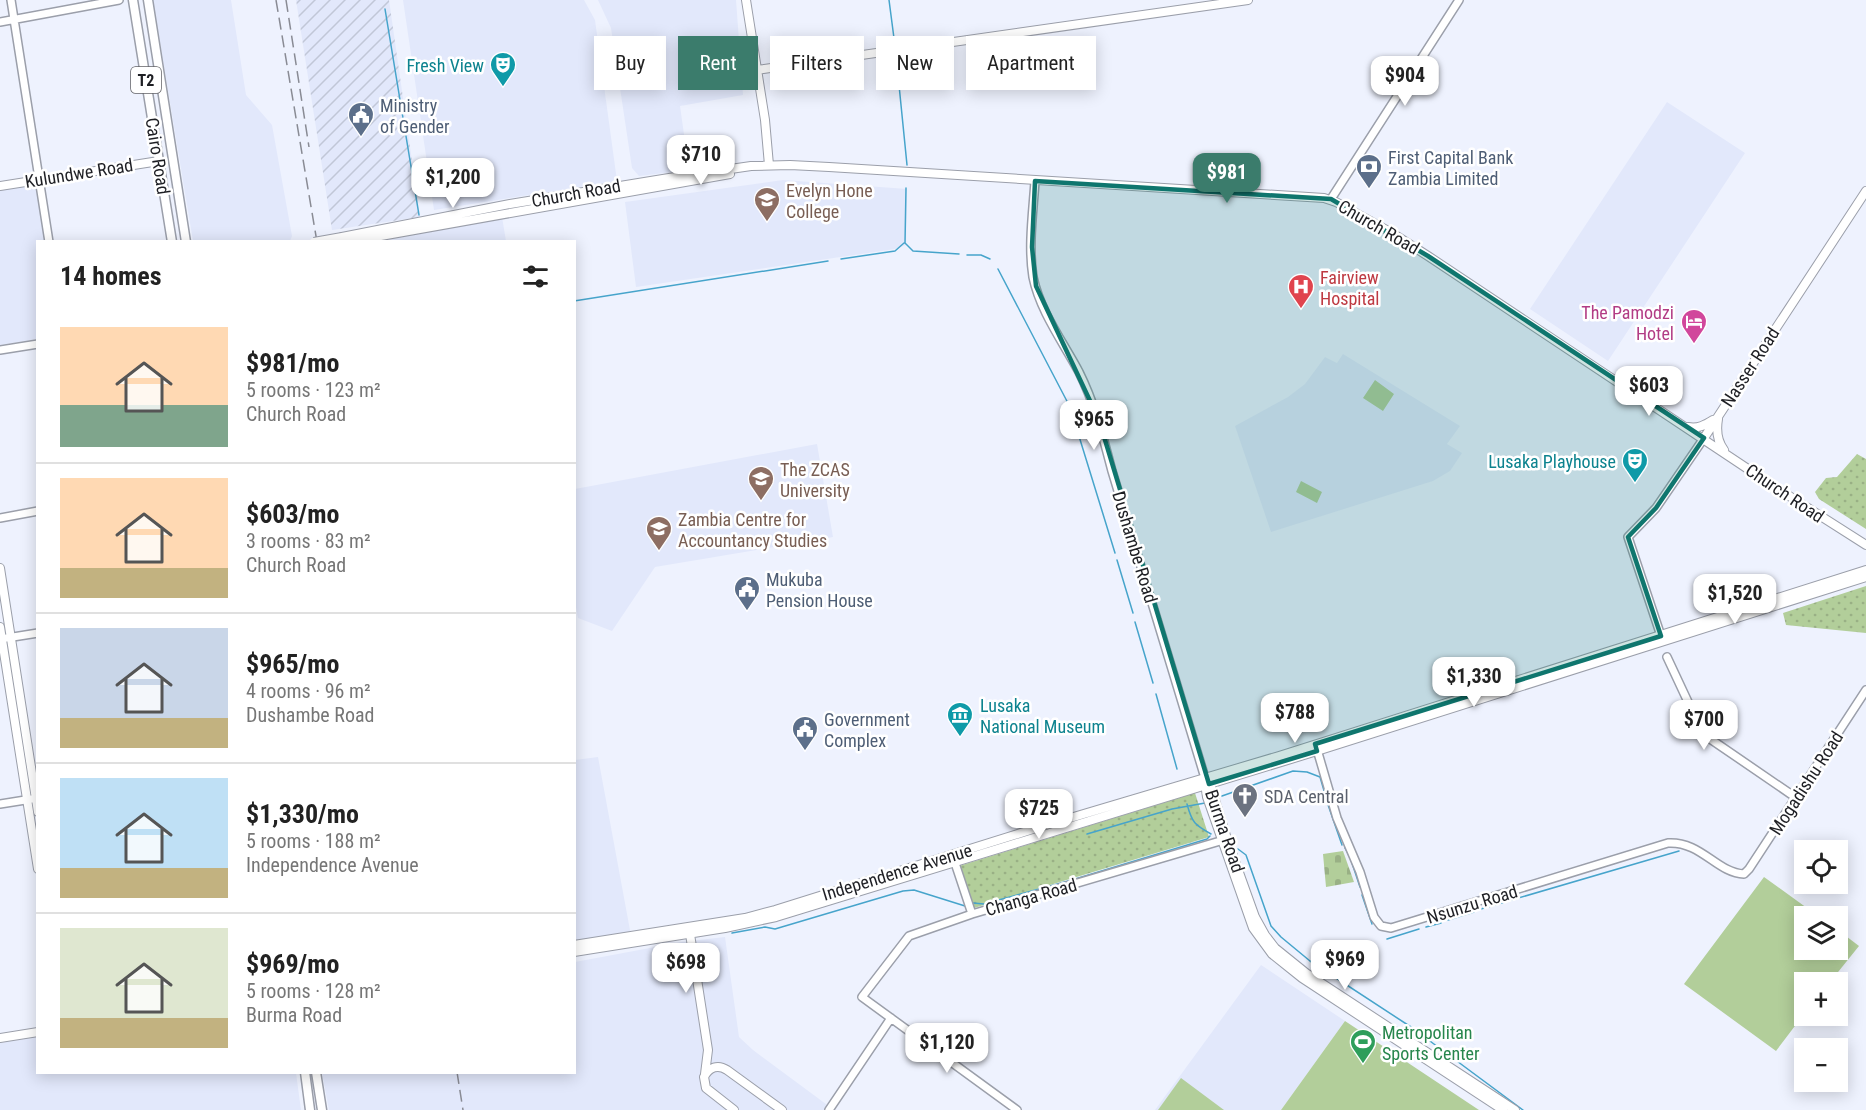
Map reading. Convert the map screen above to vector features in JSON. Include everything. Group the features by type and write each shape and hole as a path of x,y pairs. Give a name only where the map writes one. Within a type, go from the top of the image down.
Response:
{"main road":[{"name":"Cairo Road","path":"133,0 172,240"},
{"name":"Cairo Road","path":"148,0 186,240"},
{"path":"746,0 752,36"},
{"path":"758,70 1248,0"},
{"path":"146,79 154,81 160,76"},
{"path":"758,77 769,165"},
{"path":"148,92 155,87 162,90"},
{"path":"731,169 764,159 768,149"},
{"name":"Kulundwe Road","path":"0,186 159,161"},
{"name":"Church Road","path":"345,239 698,181 769,165"},
{"name":"Church Road","path":"345,239 510,204 769,165 1294,195 1331,200 1428,256 1866,545"},
{"name":"Nasser Road","path":"1704,438 1866,191"},
{"path":"1684,425 1694,428 1704,426 1721,412"},
{"path":"1721,412 1716,430 1718,439 1728,455"},
{"path":"0,568 33,799 36,841"},
{"name":"Independence Avenue","path":"1316,748 1865,571"},
{"name":"Independence Avenue","path":"576,952 690,934 776,917 955,864 1865,571"},
{"path":"0,627 33,799"},
{"name":"Independence Avenue","path":"576,945 745,918 952,854 1206,782"},
{"name":"Burma Road","path":"1206,782 1207,797 1255,916 1265,935 1283,955 1306,973 1515,1110"},
{"name":"Burma Road","path":"1225,840 1247,917 1260,941 1272,954 1302,978 1503,1110"},
{"path":"690,934 708,1050 704,1082 708,1090 734,1110"},
{"path":"0,1038 36,1032"},
{"path":"708,1050 719,1066 782,1110"},
{"path":"705,1074 711,1068 719,1066"},
{"path":"305,1074 310,1110"},
{"path":"316,1074 322,1110"}],"street":[{"path":"11,0 49,240"},
{"path":"0,22 119,0"},
{"path":"1331,200 1459,0"},
{"name":"Dushambe Road","path":"1035,181 1032,265 1036,286 1043,305 1080,374 1099,420 1112,471 1206,782"},
{"path":"0,350 36,344"},
{"name":"Nasser Road","path":"1661,636 1628,537 1656,508 1704,438"},
{"path":"0,518 36,512"},
{"path":"1,639 36,633"},
{"path":"1668,657 1703,734 1795,798"},
{"name":"Mogadishu Road","path":"1744,874 1866,690"},
{"name":"Nsunzu Road","path":"1316,748 1337,818 1360,872 1374,917 1378,924 1385,928 1400,926 1668,843 1688,845 1735,873 1744,874"},
{"path":"0,804 33,799"},
{"name":"Changa Road","path":"891,1018 862,997 908,936 972,914 1225,840"},
{"path":"952,854 972,914"},
{"path":"829,1110 891,1018 1017,1110"}],"highlighted area":[{"path":"1035,181 1331,199 1428,256 1704,438 1656,508 1628,537 1661,636 1315,744 1317,751 1209,784 1099,420 1036,286 1032,247"}],"shaded area":[{"path":"153,0 231,0 246,95 272,125 292,236 290,240 193,240"},
{"path":"296,0 389,0 420,217 332,230"},
{"path":"403,0 584,0 595,20 597,36 594,36 594,90 605,90 617,181 434,210"},
{"path":"598,0 736,0 739,36 678,36 678,90 743,90 743,95 680,106 689,170 639,176 632,168 620,90 666,90 666,36 612,36 611,28"},
{"path":"1667,102 1745,153 1608,361 1530,309"},
{"name":"Evelyn Hone College","path":"783,180 907,189 906,245 895,249 636,287 625,202"},
{"path":"37,183 46,240 36,240 36,339 0,345 0,189"},
{"path":"502,217 506,240 375,240"},
{"path":"1343,354 1460,426 1447,444 1462,453 1450,471 1433,481 1271,532 1235,426 1288,397 1305,384 1325,357 1337,363"},
{"name":"Zambia Centre for Accountancy Studies","path":"817,444 833,537 655,567 612,631 578,618 576,608 576,489"},
{"path":"598,757 632,941 576,945 576,760"},
{"path":"725,937 739,1037 834,1110 329,1110 322,1074 576,1074 576,962 682,942"},
{"path":"1261,965 1345,1021 1281,1110 1155,1110"},
{"path":"36,1037 36,1074 296,1074 301,1110 0,1110 0,1043"}],"green space":[{"path":"1375,380 1394,394 1383,411 1363,398"},
{"path":"1857,454 1866,459 1866,529 1819,499 1815,492 1826,478 1837,477"},
{"path":"1301,481 1322,492 1317,503 1296,492"},
{"path":"1866,586 1866,633 1786,625 1783,613"},
{"path":"1195,793 1209,837 974,908 959,866"},
{"path":"1343,851 1354,882 1326,887 1323,854"},
{"path":"1764,877 1804,906 1794,906 1794,960 1848,960 1838,972 1794,972 1795,1026 1776,1051 1684,984"},
{"path":"1848,938 1859,946 1848,960"},
{"name":"Metropolitan Sports Center","path":"1345,1021 1479,1110 1281,1110"},
{"path":"1181,1078 1224,1110 1158,1110"}],"waterway":[{"path":"889,0 894,36"},
{"path":"385,9 419,215"},
{"path":"900,90 907,165"},
{"path":"906,188 905,243 913,251 959,254"},
{"path":"841,259 895,251 904,243"},
{"path":"967,255 981,255 990,259"},
{"path":"576,301 828,261"},
{"path":"998,269 1070,407 1115,553"},
{"path":"1117,560 1133,613"},
{"path":"1135,622 1153,683"},
{"path":"1156,694 1177,769"},
{"path":"1222,796 1293,771 1307,772 1320,777 1325,794"},
{"path":"1326,799 1342,845"},
{"path":"1087,834 1172,809 1205,803"},
{"path":"1187,804 1195,823 1211,834"},
{"path":"973,903 984,904 1072,880 1207,839 1210,836"},
{"path":"1345,848 1349,855"},
{"path":"1238,849 1246,855 1271,926 1281,937 1310,961 1411,1027 1523,1110"},
{"path":"1481,909 1679,851"},
{"path":"1351,860 1360,887"},
{"path":"732,933 765,927 775,929 903,891 914,890 965,906"},
{"path":"1362,895 1372,924"},
{"path":"1448,920 1474,912"},
{"path":"1426,927 1441,923"},
{"path":"1387,939 1419,929"}],"railway":[{"path":"276,0 317,240"},
{"path":"286,0 309,147"},
{"path":"457,1074 463,1110"}],"place":[{"name":"Fresh View","path":"503,88"},
{"name":"Ministry of Gender","path":"361,138"},
{"name":"First Capital Bank Zambia Limited","path":"1369,190"},
{"name":"Evelyn Hone College","path":"767,223"},
{"name":"Fairview Hospital","path":"1301,310"},
{"name":"The Pamodzi Hotel","path":"1694,345"},
{"name":"Lusaka Playhouse","path":"1635,484"},
{"name":"The ZCAS University","path":"761,502"},
{"name":"Zambia Centre for Accountancy Studies","path":"659,552"},
{"name":"Mukuba Pension House","path":"747,612"},
{"name":"Lusaka National Museum","path":"960,738"},
{"name":"Government Complex","path":"805,752"},
{"name":"SDA Central","path":"1245,819"},
{"name":"Metropolitan Sports Center","path":"1363,1065"}]}
